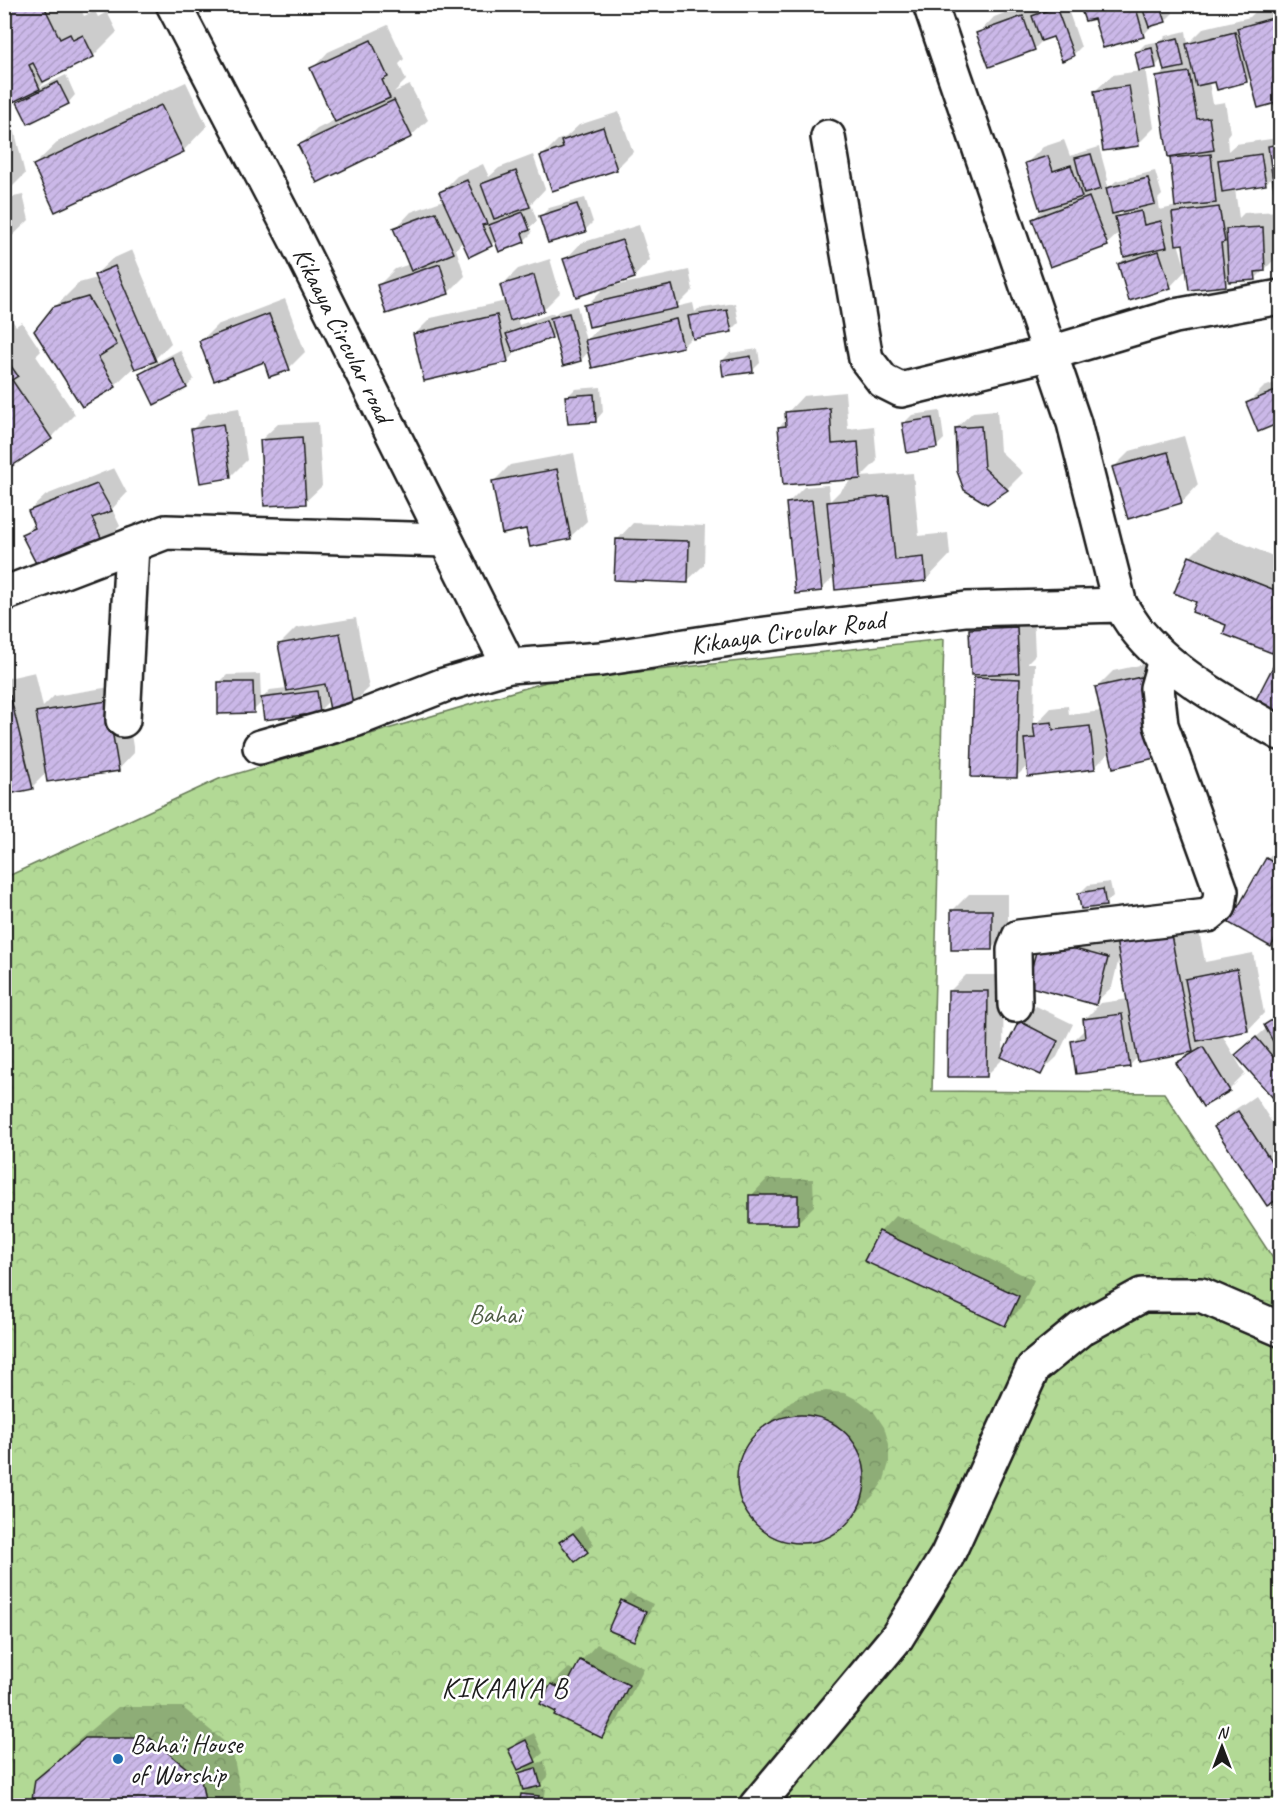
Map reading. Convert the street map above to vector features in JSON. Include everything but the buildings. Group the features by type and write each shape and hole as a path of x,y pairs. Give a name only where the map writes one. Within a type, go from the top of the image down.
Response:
{"street":[{"name":"Kikaaya Circular road","path":"173,4 296,240 508,666"},
{"path":"930,4 1074,423 1120,605 1141,635 1165,660 1226,703 1281,733"},
{"path":"828,137 866,359 883,381 901,390 1051,353 1175,316 1281,297"},
{"path":"4,594 166,532 445,540"},
{"path":"123,720 132,545"},
{"name":"Kikaaya Circular Road","path":"260,747 354,720 444,685 508,666 601,659 750,636 966,609 1120,605"},
{"path":"1015,1005 1014,950 1018,937 1208,915 1220,906 1221,891 1161,725 1157,688 1165,660"},
{"path":"756,1806 897,1637 947,1556 1033,1368 1082,1328 1142,1295 1201,1295 1281,1329"}],"green space":[{"name":"Bahai","path":"944,639 932,1091 1164,1093 1280,1269 1280,1805 5,1805 4,878 219,779 546,682"}],"place":[{"name":"Baha'i House of Worship","path":"118,1759"}],"district":[{"name":"KIKAAYA B","path":"505,1687"}]}
